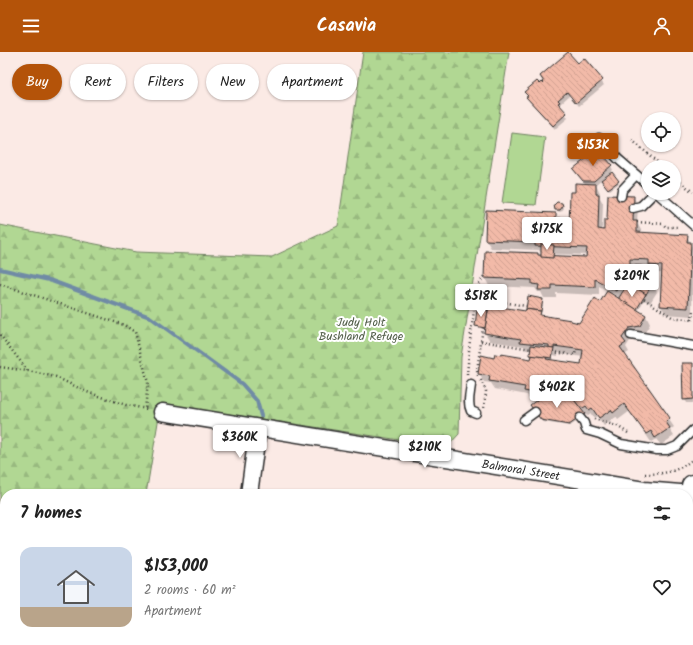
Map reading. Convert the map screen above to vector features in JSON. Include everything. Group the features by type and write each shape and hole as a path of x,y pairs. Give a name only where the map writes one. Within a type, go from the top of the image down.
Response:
{"street":[{"name":"Balmoral Street","path":"162,412 638,489"},
{"path":"249,489 258,428"}],"lane":[{"path":"599,138 618,159 641,179"},
{"path":"621,196 622,190 636,175"},
{"path":"633,208 641,206 648,200"},
{"path":"664,200 693,225"},
{"path":"631,336 693,346"},
{"path":"471,385 469,407 471,411 480,413"},
{"path":"524,420 535,412"},
{"path":"580,418 584,423 586,430 600,434 621,444 657,450 667,450 677,446 693,430"}],"path":[{"path":"632,140 655,160"},
{"path":"681,183 693,192"},
{"path":"637,222 663,224 666,227 684,228"},
{"path":"471,385 467,384 470,340 477,288 484,276"},
{"path":"0,284 124,325 135,332 148,383 145,409"},
{"path":"644,299 672,317 692,320 693,311"},
{"path":"485,310 487,302 490,300 526,306"},
{"path":"480,413 486,391 485,386 477,375 483,327"},
{"path":"0,335 28,371"},
{"path":"481,341 531,349"},
{"path":"553,352 575,356 576,349"},
{"path":"0,367 56,377 87,392 126,405 162,412"},
{"path":"580,418 590,418 613,424 634,436"},
{"path":"639,474 663,474 675,471 693,459"}],"green space":[{"name":"Judy Holt Bushland Refuge","path":"363,52 509,52 461,357 459,434 447,447 161,404 147,489 0,489 0,225 136,252 272,257 338,226"},
{"path":"512,133 545,137 536,205 502,203"}],"building":[{"path":"568,52 578,63 584,58 603,80 576,103 567,92 558,100 560,102 558,103 567,113 553,126 526,97 528,96 524,92 537,81 540,84 542,82 543,83 544,82 540,76"},
{"path":"598,149 612,165 594,181 583,181 573,169"},
{"path":"612,172 619,181 608,189 601,180"},
{"path":"575,183 596,184 596,194 599,194 598,229 604,230 604,220 607,220 608,195 634,196 633,221 637,221 637,232 688,235 687,242 691,242 688,308 660,306 662,266 649,265 649,260 630,259 630,265 642,266 641,276 653,283 645,296 627,284 627,274 619,274 618,287 616,291 595,279 595,287 552,285 552,290 538,290 539,285 532,284 532,280 484,278 485,251 586,257 587,248 535,246 535,242 485,240 486,210 556,213 556,218 564,218 564,229 569,229 570,192 575,192"},
{"path":"557,202 562,203 563,206 560,210 555,210 554,205"},
{"path":"541,244 554,245 553,258 541,257"},
{"path":"628,283 646,294 635,312 617,301"},
{"path":"607,291 646,315 640,326 629,328 622,338 626,343 620,347 670,418 666,422 670,428 655,438 651,431 646,434 624,404 613,413 611,410 599,418 592,408 589,410 586,406 583,408 579,406 574,400 576,392 543,386 541,394 524,391 525,387 489,381 490,376 478,374 481,355 494,358 495,354 501,354 531,359 532,355 547,357 546,359 581,364 583,350 554,346 554,348 549,348 549,345 520,342 521,339 484,333 489,305 525,311 526,309 541,311 540,315 571,320 579,323 595,298 600,302"},
{"path":"528,296 543,299 541,311 526,309"},
{"path":"477,309 488,310 485,328 475,326"},
{"path":"531,345 554,348 552,358 530,355"},
{"path":"682,363 693,363 693,399 683,400"},
{"path":"548,392 571,396 585,414 569,425 541,420 530,405"}],"waterway":[{"path":"0,269 49,280 150,317 242,384 257,401 261,416"}]}
